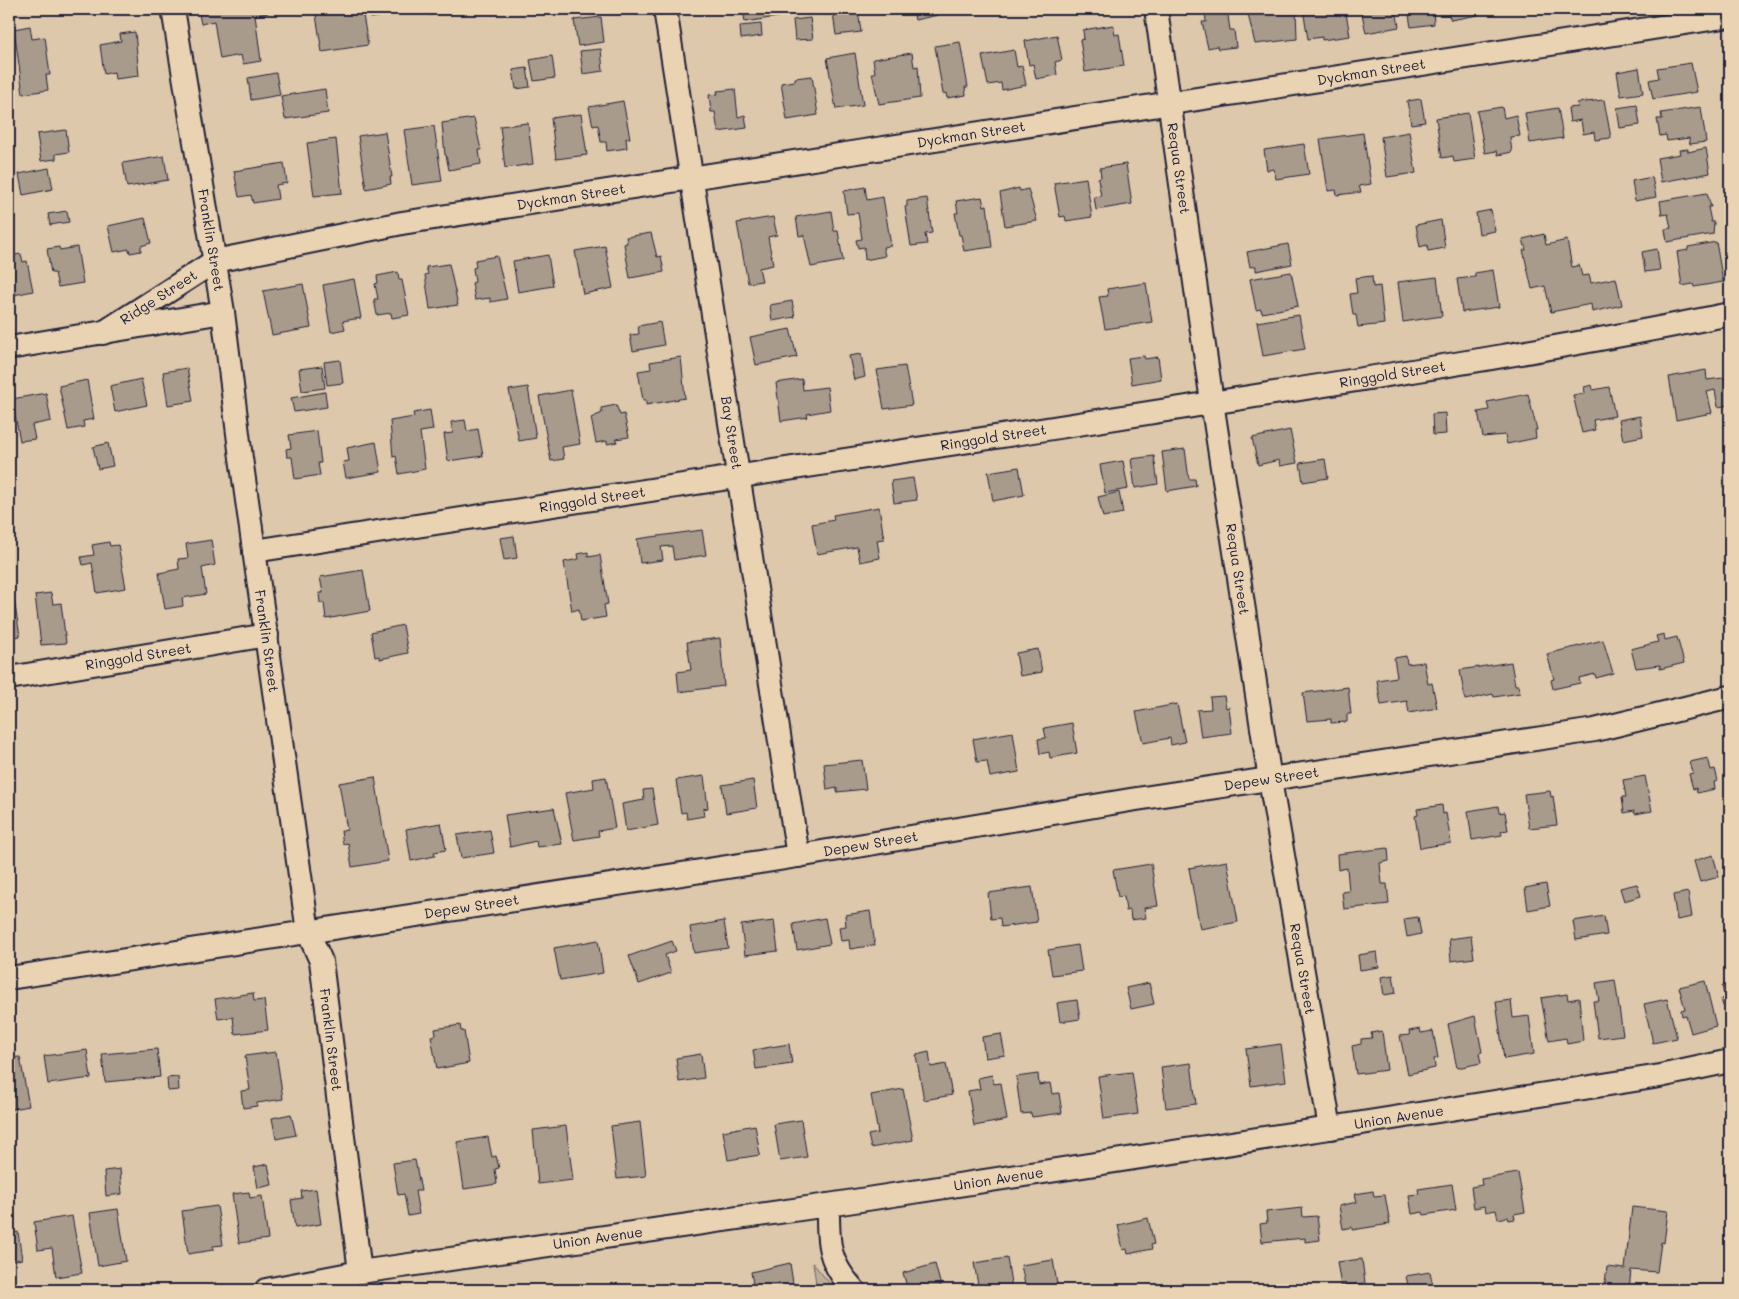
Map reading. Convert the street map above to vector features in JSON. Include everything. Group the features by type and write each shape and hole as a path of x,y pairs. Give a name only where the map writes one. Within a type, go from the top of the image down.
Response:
{"street":[{"name":"Franklin Street","path":"173,9 223,312 240,458 267,635 308,932 321,961 360,1272"},
{"name":"Bay Street","path":"665,9 798,856"},
{"name":"Requa Street","path":"1156,9 1212,402 1270,780 1330,1128"},
{"name":"Dyckman Street","path":"215,261 402,223 692,176 1170,104 1730,16"},
{"name":"Ridge Street","path":"103,333 215,261"},
{"name":"Ridge Street","path":"9,348 223,312"},
{"name":"Ringgold Street","path":"254,551 740,478 1628,335 1730,314"},
{"name":"Ringgold Street","path":"9,678 267,635"},
{"name":"Depew Street","path":"9,978 798,856 1130,800 1595,730 1730,697"},
{"name":"Union Avenue","path":"266,1290 360,1272 828,1205 1330,1128 1660,1076 1730,1061"},
{"path":"828,1205 828,1247 834,1264 854,1290"}],"shaded area":[{"path":"813,1263 835,1290 817,1290"}],"building":[{"path":"198,9 267,9 268,13 255,15 261,61 243,64 241,55 220,59 214,21 201,24"},
{"path":"315,9 362,9 368,45 322,52"},
{"path":"370,9 402,9 403,13 371,18"},
{"path":"428,9 447,9 448,13 429,15"},
{"path":"743,9 828,9 745,22"},
{"path":"913,9 937,9 938,15 915,20"},
{"path":"1205,9 1227,9 1230,30 1234,30 1236,47 1218,49 1217,46 1208,48 1202,22 1206,22"},
{"path":"1296,9 1297,39 1255,44 1248,14"},
{"path":"1303,9 1347,9 1350,36 1322,40 1322,37 1308,39"},
{"path":"1361,9 1396,9 1399,27 1366,33"},
{"path":"1408,9 1433,9 1434,24 1411,27"},
{"path":"1446,9 1477,9 1478,15 1451,20"},
{"path":"858,10 861,32 836,35 833,13"},
{"path":"601,17 604,42 578,46 574,20"},
{"path":"810,18 813,39 795,40 793,20"},
{"path":"761,24 762,36 741,39 740,26"},
{"path":"1113,25 1115,35 1119,34 1124,66 1085,72 1080,40 1084,39 1083,30"},
{"path":"30,26 32,39 45,37 50,75 46,75 48,90 23,94 14,29"},
{"path":"135,32 139,76 115,79 114,72 104,74 100,45 121,41 120,34"},
{"path":"1057,35 1062,60 1055,62 1057,75 1036,79 1033,64 1029,65 1025,41"},
{"path":"960,42 968,87 965,87 966,95 947,98 946,93 943,94 935,46"},
{"path":"601,49 603,71 583,74 580,51"},
{"path":"1014,50 1017,67 1022,66 1026,85 1002,90 1001,83 988,85 982,56"},
{"path":"855,53 863,105 836,109 827,58"},
{"path":"912,53 914,67 918,66 920,98 879,104 872,73 875,73 873,59"},
{"path":"552,56 555,78 534,81 530,60"},
{"path":"1691,63 1697,92 1653,99 1649,80 1659,78 1657,68"},
{"path":"527,68 530,87 516,89 513,70"},
{"path":"1639,68 1643,93 1621,96 1617,72"},
{"path":"276,73 280,95 251,100 248,78"},
{"path":"812,76 818,115 787,120 781,83 795,81 795,78"},
{"path":"325,89 328,113 285,119 281,96"},
{"path":"735,89 738,117 745,115 747,128 718,132 715,112 711,112 709,95 718,94 717,91"},
{"path":"1421,99 1425,122 1411,124 1407,101"},
{"path":"1604,100 1611,138 1595,140 1594,132 1583,134 1581,120 1570,122 1568,108 1578,107 1577,103"},
{"path":"623,101 630,138 626,138 627,148 607,151 606,142 601,142 598,125 593,126 589,107"},
{"path":"1637,105 1640,125 1620,128 1617,108"},
{"path":"1502,107 1504,118 1516,115 1520,136 1510,137 1512,152 1498,155 1497,151 1485,153 1477,111"},
{"path":"1701,107 1706,142 1690,144 1689,138 1667,141 1666,135 1660,136 1657,119 1662,119 1661,113"},
{"path":"1558,108 1563,138 1530,143 1525,113"},
{"path":"1468,113 1475,159 1454,162 1453,156 1442,158 1436,118"},
{"path":"581,114 587,155 556,159 551,118"},
{"path":"474,118 481,150 479,150 481,164 449,170 445,155 442,123"},
{"path":"528,123 533,164 505,168 500,126"},
{"path":"434,126 442,181 412,185 404,130"},
{"path":"66,130 69,152 56,154 56,159 41,161 37,134"},
{"path":"385,132 392,177 390,177 391,184 366,189 358,136"},
{"path":"1409,132 1416,173 1387,177 1381,137"},
{"path":"1363,133 1371,184 1359,186 1361,192 1337,195 1336,190 1328,191 1320,139"},
{"path":"336,139 342,193 314,196 307,143"},
{"path":"1304,144 1309,174 1276,179 1274,169 1267,170 1264,150"},
{"path":"1706,148 1710,173 1661,182 1657,158 1680,154 1679,150 1688,149 1688,152"},
{"path":"164,156 168,180 127,187 123,163"},
{"path":"284,163 287,183 276,185 278,199 253,203 251,195 239,197 234,171"},
{"path":"1126,164 1132,204 1096,210 1094,197 1101,196 1098,178 1101,177 1100,168"},
{"path":"49,168 53,189 23,195 19,174"},
{"path":"1652,177 1656,197 1635,201 1632,181"},
{"path":"1086,178 1092,217 1066,221 1065,216 1060,217 1054,183"},
{"path":"865,187 867,200 883,197 891,246 883,247 885,256 865,260 864,247 858,248 856,240 862,239 858,213 847,214 844,191"},
{"path":"1019,188 1020,191 1028,189 1037,221 1005,226 1000,193"},
{"path":"1707,193 1711,207 1708,207 1711,222 1714,222 1713,234 1667,242 1665,229 1671,228 1668,214 1662,215 1660,201"},
{"path":"982,197 984,206 987,205 992,247 964,251 955,213 958,213 956,201"},
{"path":"927,198 932,233 925,234 927,244 911,246 905,207 907,206 907,201"},
{"path":"1491,210 1495,231 1479,234 1476,213"},
{"path":"67,211 69,222 50,225 48,214"},
{"path":"831,211 834,231 838,231 843,261 811,267 804,235 799,236 796,217"},
{"path":"773,217 777,235 768,237 773,265 759,268 762,281 748,283 737,223"},
{"path":"145,218 151,243 141,246 141,251 130,253 129,249 114,252 108,226"},
{"path":"1441,220 1445,248 1428,251 1427,245 1420,247 1416,225"},
{"path":"651,233 657,257 661,256 664,272 630,278 624,244 627,243 626,237"},
{"path":"1544,234 1546,245 1567,240 1572,267 1579,265 1582,276 1589,275 1591,283 1616,278 1622,305 1592,312 1591,304 1551,312 1545,286 1532,289 1523,250 1526,250 1523,239"},
{"path":"1716,242 1723,282 1694,287 1693,284 1682,286 1677,252 1688,250 1688,247"},
{"path":"1288,244 1292,264 1256,271 1256,266 1250,267 1247,252"},
{"path":"605,246 613,288 583,294 575,251"},
{"path":"59,247 60,250 77,247 83,283 58,287 55,273 51,273 47,249"},
{"path":"1657,249 1660,270 1645,272 1642,252"},
{"path":"21,254 23,262 27,261 33,291 9,296 9,256"},
{"path":"548,255 553,286 518,292 513,261"},
{"path":"497,256 507,299 490,302 490,298 475,300 472,283 475,282 473,268 476,267 475,260"},
{"path":"449,264 458,305 430,309 425,275 428,274 426,267"},
{"path":"1493,270 1499,307 1462,312 1457,279 1475,277 1475,273"},
{"path":"398,272 399,280 402,280 409,315 392,318 391,313 377,315 374,299 378,299 375,284 378,283 377,276"},
{"path":"1291,272 1298,306 1262,313 1261,309 1256,310 1250,279"},
{"path":"1372,276 1373,287 1380,286 1384,324 1358,327 1356,315 1353,315 1350,294 1357,293 1355,278"},
{"path":"1437,277 1442,316 1403,322 1398,282"},
{"path":"354,279 361,318 343,321 345,329 331,332 323,285"},
{"path":"1146,283 1152,322 1105,329 1099,297 1108,296 1107,289"},
{"path":"303,284 311,328 272,335 263,291"},
{"path":"792,301 795,317 772,321 770,305"},
{"path":"1299,315 1305,349 1263,356 1257,322"},
{"path":"660,322 664,345 633,351 630,335 639,334 638,326"},
{"path":"790,329 797,357 756,365 750,337"},
{"path":"861,354 865,377 854,380 849,356"},
{"path":"1144,356 1145,359 1158,357 1161,379 1132,384 1128,358"},
{"path":"681,357 685,398 646,405 646,400 643,400 638,371 651,369 650,362"},
{"path":"340,360 343,383 327,385 324,362"},
{"path":"322,366 325,388 302,391 299,369"},
{"path":"905,366 912,405 884,409 877,370"},
{"path":"187,368 193,401 168,405 163,372"},
{"path":"1706,370 1707,380 1730,377 1730,405 1718,407 1715,390 1707,392 1712,413 1676,420 1669,377"},
{"path":"141,379 147,405 115,412 110,386"},
{"path":"802,379 803,390 827,387 830,410 807,414 808,417 781,421 776,383"},
{"path":"87,380 94,419 83,421 84,427 68,430 59,386"},
{"path":"1592,385 1593,390 1609,387 1615,416 1593,420 1595,430 1582,433 1573,395 1585,393 1584,387"},
{"path":"528,387 536,438 519,441 509,390"},
{"path":"571,390 580,444 562,447 564,459 551,461 539,396"},
{"path":"325,392 327,407 294,412 291,398"},
{"path":"46,393 51,421 32,425 35,439 20,441 12,399"},
{"path":"1528,394 1537,430 1535,430 1536,438 1507,444 1505,435 1483,437 1478,412 1489,410 1487,402"},
{"path":"616,405 620,415 624,414 629,437 616,439 617,442 607,444 607,441 596,443 591,418 602,413 601,408"},
{"path":"430,410 433,430 420,432 425,469 399,474 396,456 393,457 390,421 414,417 413,413"},
{"path":"1445,413 1446,434 1433,435 1432,414"},
{"path":"1640,416 1643,436 1623,440 1619,420"},
{"path":"465,420 467,431 478,429 483,456 448,461 444,434 453,433 451,422"},
{"path":"1290,430 1297,463 1280,466 1279,460 1258,465 1252,438"},
{"path":"317,431 321,463 318,463 320,475 295,479 292,457 287,457 286,449 291,448 289,435"},
{"path":"376,442 381,472 346,478 343,462 349,461 347,448"},
{"path":"108,443 113,466 98,469 93,447"},
{"path":"1185,449 1189,479 1195,479 1196,486 1167,491 1162,452"},
{"path":"1154,456 1158,484 1135,488 1131,459"},
{"path":"1325,459 1328,478 1303,482 1300,463"},
{"path":"1123,461 1128,489 1105,493 1100,465"},
{"path":"1019,467 1024,495 993,501 988,472"},
{"path":"9,472 12,494 9,495"},
{"path":"913,478 917,500 894,503 891,481"},
{"path":"1119,492 1123,513 1103,517 1098,497"},
{"path":"879,507 884,539 877,540 880,558 860,562 857,547 817,554 812,524 834,520 833,515"},
{"path":"702,530 706,555 674,560 672,546 661,547 663,560 640,563 637,539"},
{"path":"514,536 517,558 504,560 500,538"},
{"path":"211,540 215,565 202,568 206,594 182,598 183,606 165,609 159,573 179,569 178,559 188,558 186,544"},
{"path":"109,542 110,546 118,545 126,588 97,593 92,563 83,565 81,557 94,555 92,545"},
{"path":"588,552 588,557 600,555 608,604 604,605 606,617 581,621 579,609 572,611 564,562 579,559 578,554"},
{"path":"363,570 370,611 326,619 324,603 320,603 319,593 323,593 320,577"},
{"path":"9,587 12,587 20,636 9,638"},
{"path":"51,593 53,604 61,603 66,643 41,645 35,595"},
{"path":"403,625 408,653 380,659 379,656 375,657 371,632"},
{"path":"1664,634 1665,640 1677,637 1684,663 1660,669 1660,665 1636,668 1631,649 1658,642 1656,636"},
{"path":"720,638 724,686 679,692 677,672 691,670 687,642"},
{"path":"1603,640 1613,673 1596,678 1595,674 1579,678 1580,683 1553,689 1551,680 1554,679 1547,654"},
{"path":"1038,649 1042,672 1020,676 1016,653"},
{"path":"1406,656 1407,664 1424,662 1428,684 1432,683 1437,708 1409,713 1407,701 1381,705 1377,680 1397,677 1394,658"},
{"path":"1511,662 1515,685 1518,685 1520,693 1494,697 1493,694 1465,700 1460,670"},
{"path":"1348,687 1351,714 1347,714 1347,722 1331,723 1331,719 1307,721 1303,693"},
{"path":"1224,696 1226,708 1229,707 1232,733 1201,737 1197,710 1211,709 1210,697"},
{"path":"1177,704 1185,742 1171,745 1170,738 1143,743 1136,712"},
{"path":"1072,723 1077,753 1050,758 1049,752 1040,754 1038,739 1046,738 1044,728"},
{"path":"1013,732 1019,772 990,777 987,761 977,762 973,739"},
{"path":"1708,758 1711,770 1715,769 1718,781 1714,782 1715,789 1697,793 1696,788 1693,789 1689,774 1693,773 1690,762"},
{"path":"862,760 866,789 837,792 837,788 827,790 824,764"},
{"path":"704,776 708,808 703,809 704,816 687,819 686,812 681,813 676,780"},
{"path":"1645,776 1652,811 1635,814 1634,811 1624,813 1622,797 1626,797 1623,780"},
{"path":"375,777 388,861 352,867 348,843 343,844 341,831 347,830 339,783"},
{"path":"606,777 615,828 598,831 599,836 574,840 565,793 594,788 593,779"},
{"path":"753,780 757,808 726,813 722,785"},
{"path":"652,789 658,825 626,831 622,804 644,800 643,790"},
{"path":"1550,791 1551,797 1553,796 1557,825 1529,828 1524,794"},
{"path":"1442,805 1443,814 1446,813 1451,843 1420,848 1415,816 1418,815 1417,809"},
{"path":"1498,806 1499,813 1505,812 1508,830 1501,831 1502,835 1472,840 1468,811"},
{"path":"554,808 562,844 537,847 536,841 510,847 505,815"},
{"path":"441,823 446,850 434,852 435,856 411,861 406,829"},
{"path":"490,830 494,853 461,858 457,835"},
{"path":"1388,848 1389,861 1380,863 1382,884 1387,884 1389,904 1344,909 1342,892 1349,891 1347,868 1338,870 1337,854"},
{"path":"1713,855 1719,877 1700,882 1694,861"},
{"path":"1227,861 1238,922 1200,929 1189,868"},
{"path":"1151,864 1158,906 1144,908 1146,918 1131,920 1130,910 1126,911 1124,896 1118,897 1113,870"},
{"path":"1546,884 1550,906 1528,910 1525,888"},
{"path":"1637,884 1641,896 1624,901 1620,888"},
{"path":"1032,887 1037,922 1001,927 1000,918 991,919 988,893"},
{"path":"1688,892 1692,917 1677,920 1673,895"},
{"path":"870,911 875,945 850,949 849,940 841,941 839,927 846,926 845,915"},
{"path":"1604,916 1607,935 1576,940 1573,921"},
{"path":"1418,917 1421,934 1407,937 1404,919"},
{"path":"825,918 830,944 797,950 793,924"},
{"path":"724,921 728,948 694,953 690,927"},
{"path":"774,921 778,951 745,955 741,925"},
{"path":"1471,936 1474,958 1451,961 1449,939"},
{"path":"598,940 603,973 560,980 554,948"},
{"path":"672,941 676,951 665,955 671,973 639,984 629,956"},
{"path":"1078,945 1082,971 1052,975 1048,950"},
{"path":"1377,952 1379,967 1360,970 1358,955"},
{"path":"1730,971 1730,1022 1726,1005 1723,1006 1721,999 1725,998 1722,986 1729,985 1725,973"},
{"path":"1393,975 1396,993 1384,995 1381,977"},
{"path":"1615,980 1623,1035 1598,1038 1593,1001 1599,1001 1596,983"},
{"path":"1705,981 1716,1026 1691,1033 1686,1015 1682,1016 1681,1010 1685,1009 1679,987"},
{"path":"1149,983 1154,1004 1131,1009 1126,988"},
{"path":"253,993 254,1001 264,1000 268,1030 235,1034 233,1017 218,1019 215,999"},
{"path":"1567,994 1568,1000 1579,998 1583,1041 1567,1044 1566,1038 1549,1041 1541,998"},
{"path":"1667,999 1677,1038 1653,1043 1644,1004"},
{"path":"1077,1000 1080,1019 1060,1022 1057,1003"},
{"path":"1511,1000 1513,1018 1529,1016 1534,1054 1504,1059 1496,1002"},
{"path":"1475,1016 1482,1052 1479,1053 1481,1063 1457,1068 1448,1024"},
{"path":"460,1025 461,1031 464,1031 469,1063 437,1069 431,1036 436,1035 435,1029"},
{"path":"1420,1029 1421,1033 1433,1031 1438,1058 1434,1059 1435,1068 1408,1074 1400,1036 1410,1035 1409,1031"},
{"path":"1382,1031 1387,1070 1356,1074 1352,1046 1361,1044 1361,1039 1372,1038 1371,1033"},
{"path":"1001,1034 1005,1055 985,1058 982,1037"},
{"path":"789,1044 792,1064 756,1069 753,1050"},
{"path":"1281,1044 1286,1081 1251,1086 1246,1049"},
{"path":"157,1049 160,1077 105,1082 102,1054"},
{"path":"87,1050 91,1078 48,1084 44,1056"},
{"path":"276,1052 283,1099 257,1103 257,1106 243,1108 241,1091 250,1090 245,1056"},
{"path":"929,1052 931,1067 946,1064 952,1095 924,1100 916,1055"},
{"path":"701,1054 704,1078 679,1082 676,1058"},
{"path":"20,1057 29,1106 9,1110 9,1069 12,1068 10,1058"},
{"path":"1191,1063 1196,1104 1166,1108 1161,1067"},
{"path":"1132,1072 1138,1114 1104,1119 1098,1076"},
{"path":"1038,1074 1039,1085 1050,1083 1052,1094 1059,1093 1062,1113 1032,1117 1031,1113 1021,1114 1016,1077"},
{"path":"992,1075 994,1084 1001,1083 1007,1120 974,1126 968,1091 980,1089 978,1078"},
{"path":"178,1077 179,1090 168,1091 167,1078"},
{"path":"903,1089 913,1140 871,1148 868,1135 878,1133 871,1095"},
{"path":"291,1114 296,1135 276,1139 272,1118"},
{"path":"801,1120 807,1157 780,1161 774,1124"},
{"path":"640,1122 646,1176 617,1179 611,1126"},
{"path":"755,1125 760,1155 728,1160 723,1131"},
{"path":"566,1126 573,1180 538,1184 533,1130"},
{"path":"488,1137 492,1157 496,1156 499,1168 495,1169 497,1184 464,1189 457,1142"},
{"path":"415,1160 421,1191 415,1191 419,1214 408,1216 404,1194 398,1195 393,1163"},
{"path":"268,1164 272,1185 258,1188 254,1167"},
{"path":"120,1169 122,1194 106,1196 104,1171"},
{"path":"1518,1173 1525,1212 1514,1214 1515,1219 1509,1220 1508,1217 1498,1219 1496,1210 1486,1212 1485,1206 1474,1208 1471,1187 1482,1185 1481,1179"},
{"path":"1452,1184 1456,1210 1424,1215 1423,1212 1412,1214 1409,1195 1419,1194 1418,1189"},
{"path":"316,1189 321,1224 295,1228 291,1200 302,1198 301,1191"},
{"path":"1373,1191 1374,1196 1385,1195 1390,1224 1352,1230 1352,1227 1343,1229 1339,1206 1357,1202 1355,1194"},
{"path":"249,1192 250,1198 262,1196 268,1239 239,1243 232,1194"},
{"path":"217,1206 223,1245 213,1246 213,1250 188,1254 182,1211"},
{"path":"1632,1207 1668,1211 1664,1243 1661,1242 1657,1272 1631,1270 1629,1290 1604,1290 1607,1267 1625,1269"},
{"path":"1302,1208 1303,1217 1317,1216 1320,1240 1305,1242 1305,1238 1262,1242 1260,1224 1267,1223 1266,1212"},
{"path":"118,1209 126,1261 98,1266 90,1213"},
{"path":"72,1216 82,1273 56,1277 52,1248 38,1250 34,1222"},
{"path":"1148,1218 1154,1244 1151,1245 1152,1249 1128,1254 1127,1249 1123,1250 1118,1225"},
{"path":"18,1232 22,1259 10,1261 13,1277 9,1278 9,1234"},
{"path":"1007,1258 1012,1290 979,1290 974,1263"},
{"path":"1362,1259 1365,1283 1341,1286 1337,1262"},
{"path":"1053,1260 1058,1290 1026,1290 1021,1265"},
{"path":"790,1263 794,1290 754,1290 751,1272"},
{"path":"935,1264 942,1290 908,1290 903,1273"},
{"path":"1430,1272 1434,1290 1409,1290 1406,1276"}]}
